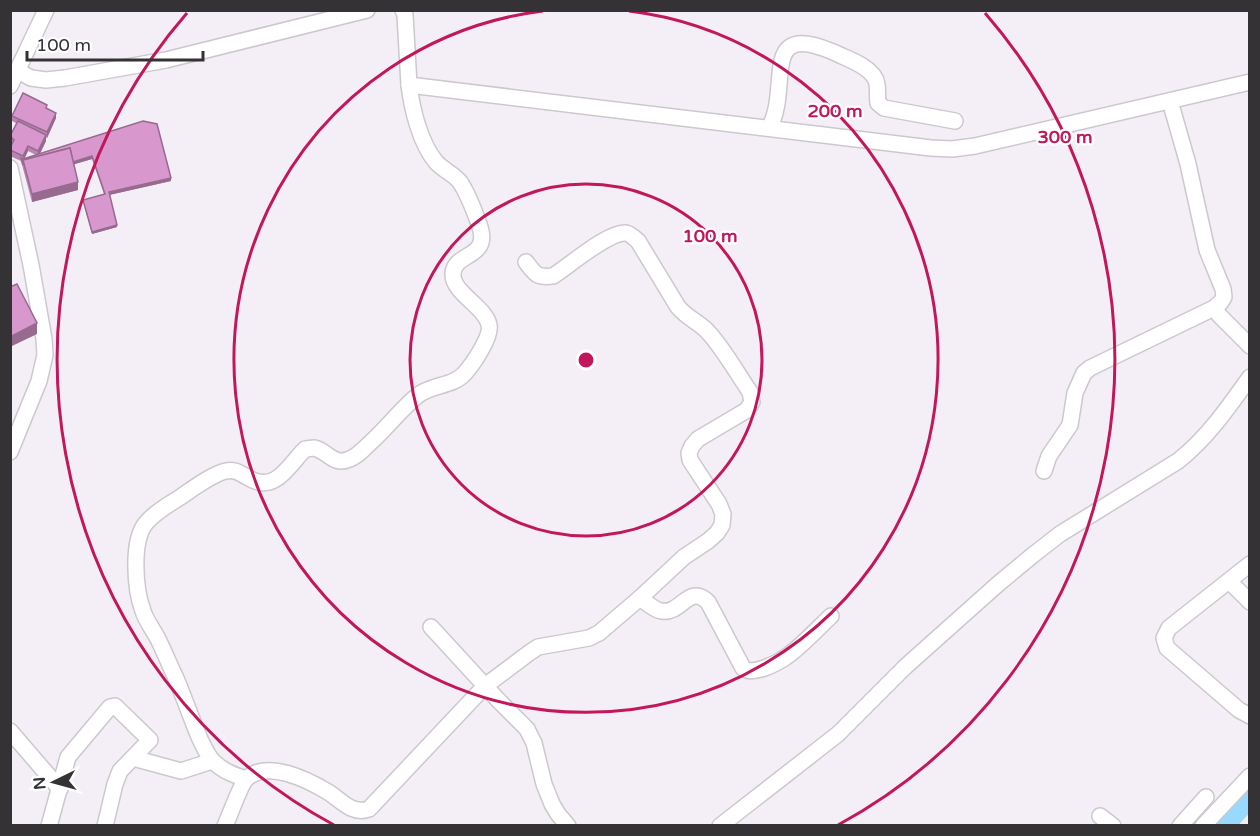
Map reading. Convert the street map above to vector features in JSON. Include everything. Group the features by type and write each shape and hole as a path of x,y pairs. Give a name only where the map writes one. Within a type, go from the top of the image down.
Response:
{"street":[{"path":"10,86 46,10"},
{"path":"18,71 32,78 46,80 65,78 165,60 312,17 367,10"},
{"path":"246,779 233,775 212,761 197,732 158,639 148,623 140,604 137,550 139,535 146,523 158,512 200,484 227,470 239,472 252,480 263,482 273,481 283,474 305,449 315,448 334,459 349,460 380,434 417,395 428,388 460,378 489,335 489,324 484,316 458,288 452,278 453,269 459,262 478,249 481,243 480,227 460,182 436,162 416,122 411,103 403,10"},
{"path":"769,128 775,114 781,65 786,51 793,44 803,43 836,53 855,62 873,75 877,81 878,103 884,108 955,121"},
{"path":"409,85 952,149 975,146 1250,82"},
{"path":"1044,471 1049,456 1070,425 1075,393 1084,373 1214,308 1224,297 1207,250 1188,164 1170,101"},
{"path":"10,168 31,265 45,355 39,381 10,452"},
{"path":"225,825 246,779 261,771 276,771 297,776 328,792 352,809 358,811 369,809 485,686 538,647 590,638 599,633 677,563 708,541 722,525 723,514 719,504 694,467 689,453 698,439 747,410 752,397 714,339 678,307 638,241 630,235 624,233 609,237 553,276 542,277 535,273 526,262"},
{"path":"1214,308 1250,346"},
{"path":"720,825 838,734 922,652 1033,555 1060,534 1178,461 1193,449 1222,417 1250,377"},
{"path":"1250,564 1169,628 1164,638 1167,648 1239,710 1250,716"},
{"path":"1229,581 1250,602"},
{"path":"640,598 655,609 666,611 696,595 703,598 708,602 746,671 761,669 785,658 831,616"},
{"path":"431,627 532,736 544,784 552,804 568,825"},
{"path":"50,825 69,758 110,707 115,706 150,740 120,771 105,825"},
{"path":"10,731 60,789"},
{"path":"133,758 181,771 212,761"},
{"path":"1203,825 1250,776"},
{"path":"1180,825 1206,797"},
{"path":"1100,816 1113,825"}],"building":[{"path":"23,93 47,105 46,108 56,113 47,132 12,116"},
{"path":"18,121 46,135 38,151 28,146 23,156 10,150 14,140 10,136"},
{"path":"143,121 157,124 171,178 109,192 117,225 92,232 83,200 105,194 92,156 73,162 70,148 23,160 23,165 21,158"},
{"path":"70,148 78,182 32,194 23,160"},
{"path":"17,284 37,323 10,337 10,287"}],"waterway":[{"path":"1223,826 1250,797"}]}
